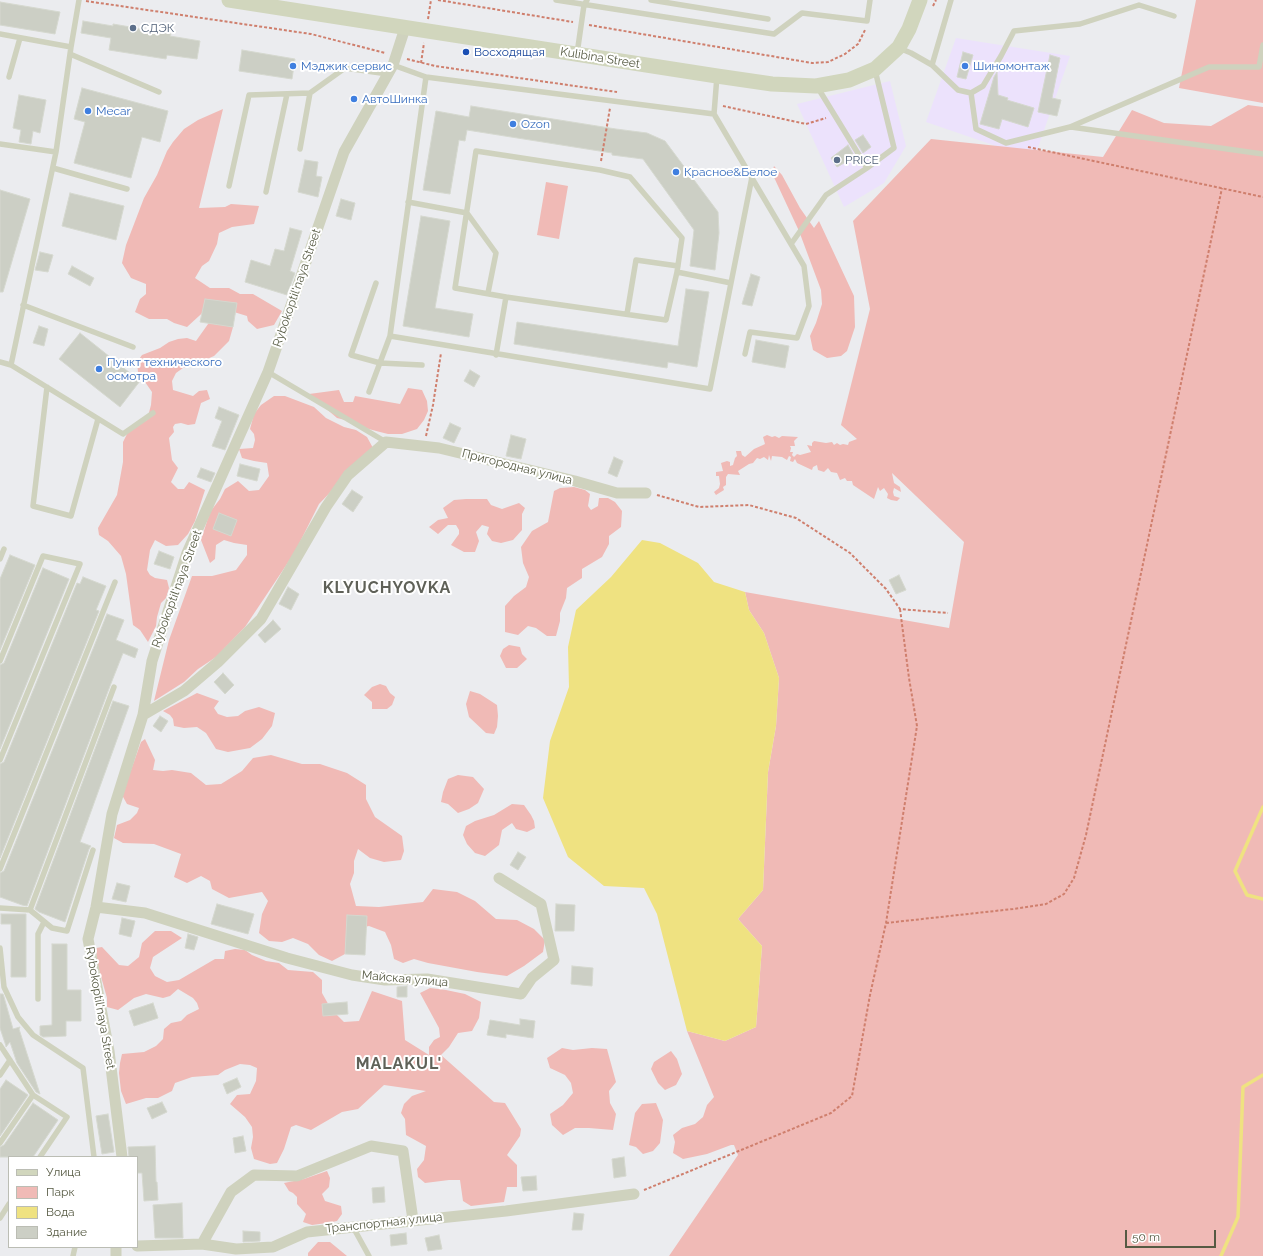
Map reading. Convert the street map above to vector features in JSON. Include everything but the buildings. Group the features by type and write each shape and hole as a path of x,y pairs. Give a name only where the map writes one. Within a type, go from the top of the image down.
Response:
{"main road":[{"name":"Kulibina Street","path":"229,0 261,2 405,28 717,76 772,84 816,86 849,80 875,69 899,47 909,29 920,0"}],"street":[{"name":"Rybokoptil'naya Street","path":"122,1156 108,1052 88,939 96,907 112,814 143,715 152,661 187,553 268,372 344,152 392,65 405,28"},
{"name":"Пригородная улица","path":"386,442 439,448 575,481 616,493 646,493"},
{"path":"143,715 184,691 218,662 261,619 326,507 348,475 386,442"},
{"name":"Майская улица","path":"96,907 145,913 287,958 352,975 386,980 427,979 521,994 532,978 554,960 541,904 499,878"},
{"path":"202,1244 231,1192 254,1175 297,1176 370,1146 403,1151 414,1220"},
{"name":"Транспортная улица","path":"138,1246 202,1244 232,1252 236,1249 273,1247 307,1232 634,1194"}],"lane":[{"path":"11,364 56,152 79,0"},
{"path":"556,0 586,3 774,34 802,13 867,21 870,0"},
{"path":"651,0 768,18"},
{"path":"932,65 951,0"},
{"path":"577,54 586,3"},
{"path":"899,47 932,65 958,90 971,93 983,86 1014,31 1080,24 1139,5 1174,16"},
{"path":"0,34 71,47"},
{"path":"9,77 20,38"},
{"path":"971,93 976,129 1006,142 1070,127 1209,67 1260,67 1263,45"},
{"path":"70,54 159,92"},
{"path":"229,186 249,95 310,93 345,68 392,65 426,77 714,114"},
{"path":"791,244 826,194 867,168 894,148 875,69"},
{"path":"717,76 714,114 804,266 810,306 797,338 750,332 745,354"},
{"path":"369,392 390,336 426,77"},
{"path":"816,86 867,168"},
{"path":"300,149 310,93"},
{"path":"266,192 287,94"},
{"path":"1070,127 1263,154"},
{"path":"0,144 56,152"},
{"path":"476,151 630,176 682,238 678,266 666,320 455,288 467,213 476,151"},
{"path":"53,168 127,189"},
{"path":"390,336 496,355 710,389 752,177"},
{"path":"408,202 467,213 496,253 488,293"},
{"path":"627,314 636,260 678,266"},
{"path":"676,272 731,283"},
{"path":"376,283 351,355 380,363 422,365"},
{"path":"496,355 506,296"},
{"path":"23,305 133,346"},
{"path":"0,362 11,364 123,434 153,413"},
{"path":"268,372 386,442"},
{"path":"47,387 33,506 71,516 98,418"},
{"path":"0,559 4,549"},
{"path":"0,661 43,556 80,564 0,760"},
{"path":"0,869 115,582"},
{"path":"30,910 114,687"},
{"path":"0,908 30,910 52,928 67,931 93,850"},
{"path":"38,999 38,934 44,922"},
{"path":"0,948 4,986 18,1017 34,1036 83,1068 94,1156"},
{"path":"0,1045 33,1095 67,1117 41,1156"},
{"path":"0,1075 10,1060"},
{"path":"0,1143 33,1095"},
{"path":"0,1218 8,1206"},
{"path":"352,1227 369,1256"}],"path":[{"path":"82,0 311,34 392,65 435,66 622,92"},
{"path":"438,0 812,63 828,62 845,54 858,44 867,21"},
{"path":"600,170 611,100"},
{"path":"715,105 806,124 835,115"},
{"path":"1006,142 1263,197"},
{"path":"886,923 1046,904 1064,894 1074,878 1086,835 1222,188"},
{"path":"424,446 433,405 442,346"},
{"path":"634,1194 832,1113 852,1096 870,995 886,923 917,726 908,678 900,609 886,589 850,554 796,518 749,505 700,507 646,493"},
{"path":"900,609 948,613"}],"shaded area":[{"path":"956,38 1070,56 1034,159 926,122"},
{"path":"890,81 906,146 884,183 844,207 797,104"}],"green space":[{"path":"1196,0 1263,0 1263,103 1179,88"},
{"path":"1248,105 1263,107 1263,1256 669,1256 738,1155 734,1145 707,1154 683,1159 673,1153 675,1142 673,1135 682,1128 695,1124 703,1117 707,1105 714,1097 687,1031 725,1041 756,1027 762,946 738,919 763,890 768,772 776,726 779,678 764,633 749,610 745,592 949,628 964,542 892,473 894,483 900,487 901,492 894,488 894,496 900,498 897,501 887,498 888,494 884,488 880,491 878,487 874,499 853,485 852,481 847,481 845,478 840,480 837,473 831,472 828,468 824,472 818,470 817,465 813,467 812,470 797,463 795,459 793,462 790,461 791,457 789,456 787,460 782,457 772,456 771,461 769,455 768,460 764,457 760,459 757,458 753,463 738,471 740,475 728,474 726,477 726,485 723,487 724,490 716,495 714,492 719,488 720,484 719,476 716,476 716,472 723,471 721,463 727,461 730,462 730,466 733,465 737,456 736,451 741,451 742,455 745,457 754,449 765,444 763,437 767,435 779,438 782,436 798,437 794,441 795,446 790,446 790,452 793,452 792,455 794,457 797,454 800,455 811,452 807,445 812,446 814,441 826,443 832,442 834,445 837,443 840,445 848,445 849,442 857,439 841,425 870,309 853,221 931,139 1103,157 1132,110 1164,123 1211,126"},
{"path":"223,109 199,208 225,207 231,204 259,206 254,224 232,227 219,233 217,244 209,261 202,266 195,278 210,288 229,288 240,294 253,294 282,311 274,325 257,329 248,321 247,316 211,305 187,327 167,319 149,319 135,312 140,299 146,294 146,284 131,278 122,263 126,245 144,198 173,142 184,129 198,120"},
{"path":"774,166 782,175 800,208 814,228 819,221 854,296 855,327 847,351 841,356 827,358 813,350 810,336 822,304 821,290 799,231 772,173"},
{"path":"546,182 568,186 559,239 537,235"},
{"path":"213,317 228,318 233,327 229,341 214,356 183,368 176,373 172,381 173,390 193,396 199,391 207,390 210,399 201,403 195,424 175,424 173,427 174,432 169,438 172,460 178,468 171,482 178,489 184,489 189,482 205,490 195,521 188,534 178,545 166,546 155,540 150,550 147,570 150,575 155,578 167,580 169,588 166,598 161,603 156,626 148,642 140,630 133,625 126,574 121,556 108,541 99,535 98,528 117,495 123,462 123,442 130,428 147,420 151,405 152,392 138,372 137,362 142,355 160,348 169,342 187,338 196,341"},
{"path":"408,388 422,390 427,401 428,411 424,420 417,429 402,434 388,434 337,418 309,394 339,390 344,402 353,402 355,396 400,404"},
{"path":"274,396 285,396 314,407 326,418 344,427 356,430 367,437 373,448 319,504 295,552 245,627 216,657 198,669 184,682 154,701 169,640 192,576 212,576 236,570 247,555 247,545 224,540 216,545 215,559 210,563 201,540 210,512 220,499 225,489 238,481 249,491 259,490 269,476 267,463 242,458 239,449 253,448 255,440 254,434 250,429 254,414 261,405"},
{"path":"574,487 585,490 590,494 588,506 591,510 598,506 599,498 608,498 615,502 622,511 621,527 609,536 609,544 602,557 582,569 582,578 567,588 566,598 560,613 560,621 556,636 547,636 536,628 528,626 518,635 505,632 505,606 514,596 526,587 529,577 523,563 521,547 532,531 548,522 554,491 560,488"},
{"path":"487,499 491,505 502,509 519,503 525,508 522,514 522,530 513,540 501,543 492,541 487,534 489,527 482,525 476,532 479,541 475,552 464,552 451,545 459,534 459,530 456,525 448,525 438,534 429,527 438,520 448,518 443,508 454,500"},
{"path":"509,645 520,647 522,654 527,659 517,668 506,668 500,656 503,649"},
{"path":"380,684 386,686 390,693 395,697 392,705 387,709 372,709 372,702 364,695 372,687"},
{"path":"470,691 480,694 497,705 497,727 494,734 486,733 469,717 466,704"},
{"path":"197,693 219,701 214,708 218,714 227,717 238,716 245,711 259,707 275,713 272,726 262,739 250,748 228,752 216,749 206,733 197,727 184,728 174,726 173,719 170,715 163,711"},
{"path":"145,739 155,760 153,770 172,770 191,773 206,785 221,784 242,771 253,758 271,755 302,764 320,764 347,773 366,785 366,799 375,817 402,836 404,851 401,860 384,862 370,858 358,849 354,861 354,873 350,884 356,906 379,907 423,902 433,889 457,892 475,901 496,919 517,920 534,929 545,940 543,952 507,976 477,972 414,959 403,963 394,959 391,945 385,932 369,926 355,929 345,954 332,961 319,955 308,944 293,938 282,942 269,941 259,933 262,914 268,901 262,892 229,898 212,889 210,881 201,876 187,883 174,877 181,854 154,844 123,843 114,838 117,825 130,820 137,813 139,808 127,804 122,795 141,742"},
{"path":"458,775 473,777 484,789 478,803 469,809 458,813 448,804 441,802 448,779"},
{"path":"512,804 524,805 534,821 535,828 527,832 516,829 512,823 502,830 499,845 485,856 475,853 467,844 463,835 466,826 475,821 494,815"},
{"path":"155,931 171,931 182,938 153,957 150,968 155,976 167,982 179,980 215,959 224,959 225,951 235,949 245,950 266,961 279,963 288,970 313,972 322,980 322,993 331,1009 344,1022 359,1021 372,991 402,1001 405,1040 429,1055 429,1047 434,1040 440,1037 439,1028 420,993 430,988 446,990 465,994 481,1002 479,1018 472,1031 458,1033 449,1047 441,1055 494,1102 505,1103 521,1129 520,1136 507,1155 517,1165 517,1187 507,1187 504,1202 471,1206 463,1201 460,1180 425,1183 418,1177 417,1169 424,1160 426,1146 406,1135 405,1119 401,1113 404,1104 412,1096 426,1091 384,1085 358,1109 342,1112 311,1130 296,1125 291,1127 284,1149 277,1163 270,1164 254,1159 251,1148 253,1137 252,1127 245,1117 230,1104 237,1095 250,1094 256,1081 257,1068 250,1065 240,1064 225,1070 218,1075 192,1077 175,1083 172,1091 158,1098 146,1098 126,1104 121,1091 119,1073 122,1054 144,1052 156,1046 163,1039 164,1029 171,1023 181,1021 187,1015 199,1009 193,998 178,989 170,996 163,998 146,994 134,998 118,1010 107,1007 107,998 97,962 96,948 102,947 119,965 128,966 139,957 142,943"},
{"path":"562,1048 573,1050 592,1048 607,1049 616,1082 609,1091 610,1103 616,1114 613,1130 575,1128 563,1135 552,1125 550,1114 563,1105 573,1093 571,1083 565,1075 550,1068 547,1058"},
{"path":"671,1051 677,1059 682,1074 676,1085 665,1090 658,1083 651,1069 654,1062"},
{"path":"656,1103 663,1120 660,1143 653,1151 643,1154 636,1147 629,1145 635,1113 642,1104"},
{"path":"327,1171 330,1178 329,1187 322,1194 325,1201 341,1206 342,1214 337,1221 312,1225 303,1222 306,1214 297,1204 297,1197 289,1191 284,1183 304,1179"},
{"path":"318,1242 330,1242 347,1256 308,1256 308,1253"}],"water":[{"path":"642,540 660,543 698,563 714,582 745,592 749,610 764,633 779,678 776,726 768,772 763,890 738,919 762,946 756,1027 725,1041 687,1031 657,914 644,888 604,886 568,857 543,798 550,741 569,687 568,647 576,610 611,577"}],"waterway":[{"path":"1263,807 1235,871 1247,895 1263,899"},
{"path":"1221,1256 1238,1217 1243,1087 1263,1075"}],"place":[{"name":"СДЭК","path":"133,28"},
{"name":"Восходящая","path":"466,52"},
{"name":"Мэджик сервис","path":"293,66"},
{"name":"Шиномонтаж","path":"965,66"},
{"name":"АвтоШинка","path":"354,99"},
{"name":"Mecar","path":"88,111"},
{"name":"Ozon","path":"513,124"},
{"name":"PRICE","path":"837,160"},
{"name":"Красное&Белое","path":"676,172"},
{"name":"Пункт технического осмотра","path":"99,369"}],"district":[{"name":"KLYUCHYOVKA","path":"387,588"},
{"name":"MALAKUL'","path":"399,1064"}]}
